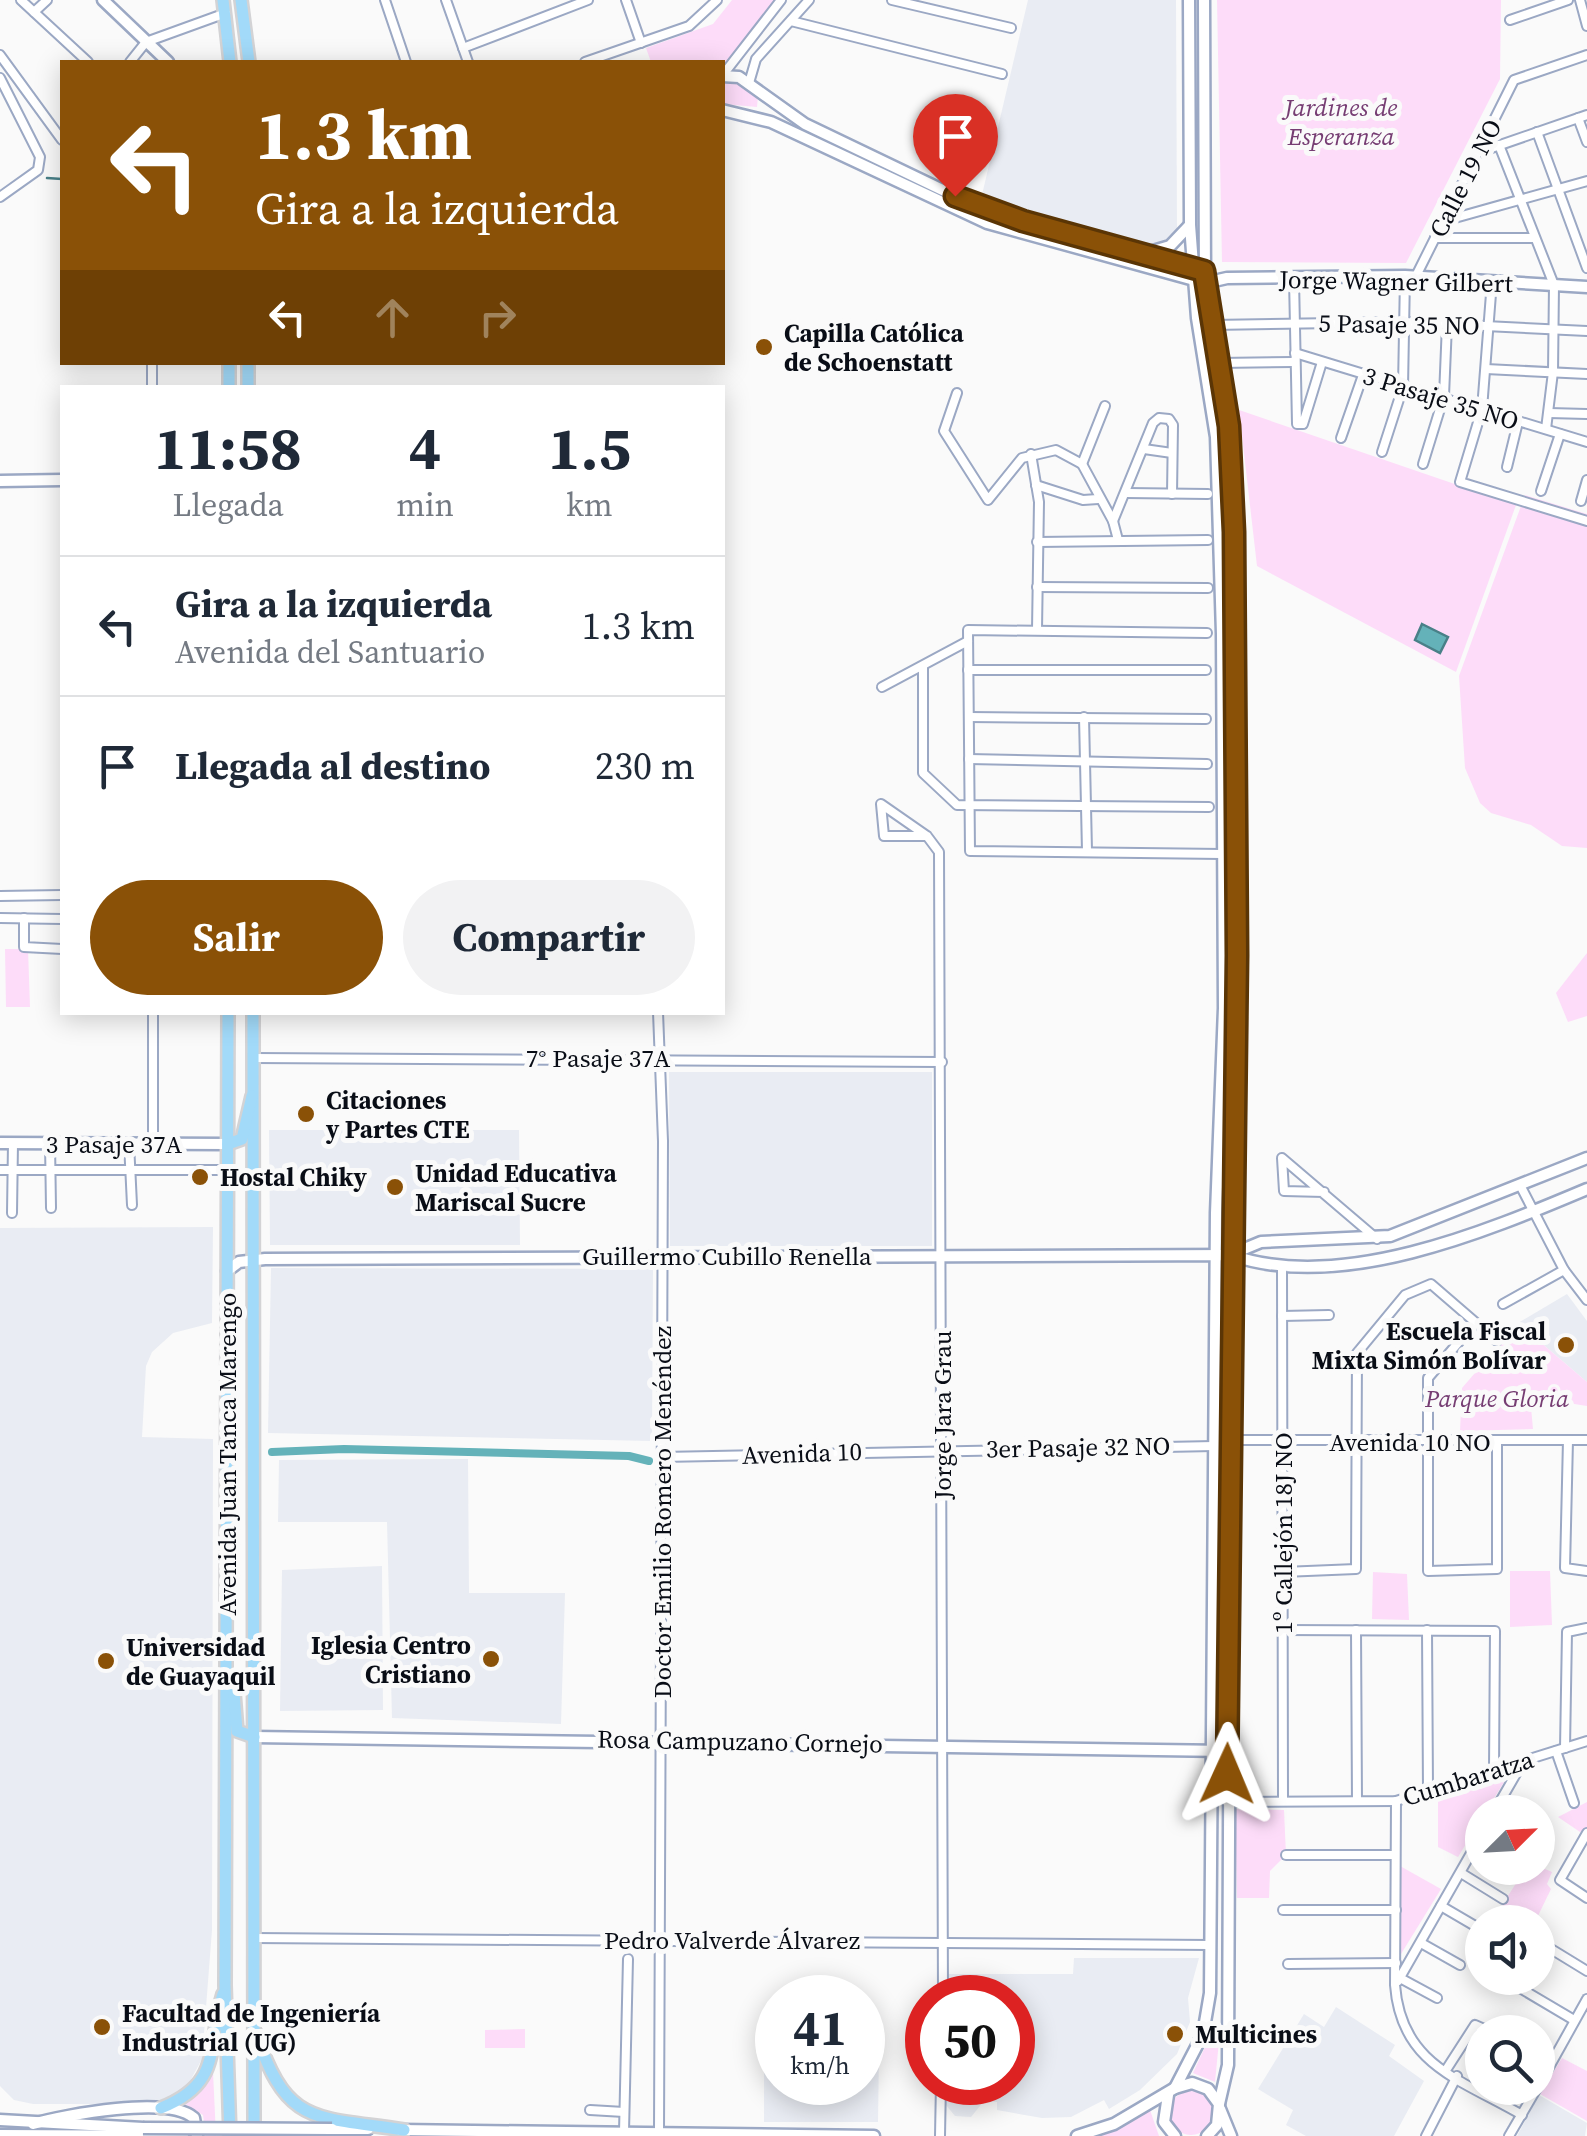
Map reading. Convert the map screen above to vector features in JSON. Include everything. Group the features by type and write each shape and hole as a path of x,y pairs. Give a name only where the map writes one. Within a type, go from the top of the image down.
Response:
{"main road":[{"path":"103,0 166,60"},
{"path":"241,0 249,60"},
{"path":"1189,0 1192,266 1201,278 1212,325 1233,463 1237,955 1231,1255 1228,2065 1217,2125 1207,2136"},
{"path":"1175,2136 1164,2122 1171,2091 1203,2034 1210,1993 1215,1255 1224,954 1217,455 1201,278 1204,0"},
{"path":"225,6 230,60"},
{"path":"725,77 754,86 805,124 955,196 1192,266"},
{"path":"751,114 764,106 754,86"},
{"name":"Jorge Wagner Gilbert","path":"725,110 751,114 987,223 1201,278 1410,276 1587,288"},
{"path":"1142,254 1170,246 1190,225"},
{"path":"2,483 60,480"},
{"path":"1224,954 1237,955"},
{"name":"Avenida Juan Tanca Marengo","path":"228,1015 226,1985 230,2136"},
{"name":"Avenida Juan Tanca Marengo","path":"253,1015 254,2136"},
{"path":"228,1144 242,1139 255,1089"},
{"name":"3 Pasaje 37A","path":"6,1144 228,1144"},
{"name":"Guillermo Cubillo Renella","path":"1231,1255 1261,1242 1377,1238 1587,1158"},
{"name":"Guillermo Cubillo Renella","path":"227,1270 254,1259 662,1256 1231,1255 1262,1266 1379,1264 1534,1212 1587,1189"},
{"path":"228,1648 237,1731 240,1736 254,1737"},
{"name":"Rosa Campuzano Cornejo","path":"254,1737 1227,1750"},
{"path":"1210,1774 1220,1769 1227,1774"},
{"path":"160,2108 190,2094 207,2072 226,1985"},
{"path":"252,2021 270,2076 289,2101 315,2114 404,2130"},
{"path":"1077,2136 1114,2124 1171,2091 1201,2085 1219,2106 1231,2136"},
{"path":"34,2124 76,2114 160,2108 189,2113 197,2123 197,2136"},
{"path":"76,2114 108,2133"},
{"path":"0,2120 108,2133"},
{"path":"0,2135 332,2129 874,2136"},
{"path":"144,2132 183,2136"}],"street":[{"path":"21,0 86,60"},
{"path":"34,12 47,0"},
{"path":"385,0 405,60"},
{"path":"446,0 467,60"},
{"path":"463,48 588,0"},
{"path":"626,0 640,43"},
{"path":"591,60 689,26 718,0"},
{"path":"725,72 781,0"},
{"path":"754,86 756,59 809,0"},
{"path":"892,0 1011,28"},
{"path":"1510,20 1568,0"},
{"path":"1580,0 1587,26"},
{"path":"132,60 146,42 225,6"},
{"path":"790,21 1002,74"},
{"name":"Calle 19 NO","path":"1382,452 1404,387 1404,322 1410,276 1435,238 1515,80 1587,55"},
{"path":"0,56 60,137"},
{"path":"0,78 38,149 40,164 32,176 0,197"},
{"path":"6,89 19,82"},
{"path":"1477,153 1583,117 1587,142"},
{"path":"1537,132 1584,246 1587,268"},
{"path":"1499,146 1554,285 1553,372 1546,429"},
{"path":"1444,221 1587,181"},
{"path":"1435,238 1534,238"},
{"path":"1294,279 1294,420 1299,425 1304,424 1322,362"},
{"path":"1492,281 1482,409 1460,482 1587,521"},
{"name":"5 Pasaje 35 NO","path":"1212,325 1404,322 1587,332"},
{"path":"1422,464 1444,396 1447,324"},
{"name":"3 Pasaje 35 NO","path":"1219,363 1294,357 1322,362 1587,442"},
{"path":"1486,369 1587,374"},
{"path":"1342,438 1364,374"},
{"path":"957,393 944,431 988,500 1013,467 1031,454 1056,450 1082,464 1113,521 1118,540"},
{"path":"1082,464 1104,406"},
{"path":"1548,414 1587,414"},
{"path":"1113,521 1155,420 1169,418 1172,494"},
{"path":"1507,467 1518,422"},
{"path":"1541,491 1560,434"},
{"path":"1144,450 1172,452"},
{"path":"1031,454 1036,485 1038,630"},
{"path":"1581,501 1587,480"},
{"path":"1036,485 1083,500 1098,499"},
{"path":"1127,493 1208,494"},
{"path":"1037,542 1208,540"},
{"path":"1036,587 1208,588"},
{"path":"1206,633 968,630 970,851 1222,854"},
{"path":"882,688 968,641"},
{"path":"923,666 923,773 957,805 1209,807"},
{"path":"968,670 1206,670"},
{"path":"969,717 1206,719"},
{"path":"1084,717 1087,851"},
{"path":"969,759 1207,764"},
{"path":"885,802 927,836 884,836 881,804 885,802"},
{"name":"Jorge Jara Grau","path":"927,836 938,852 942,1062 943,1975"},
{"path":"0,896 60,895"},
{"path":"0,918 60,919"},
{"path":"24,918 24,947 60,949"},
{"path":"153,1015 153,1144"},
{"name":"Doctor Emilio Romero Menéndez","path":"658,1015 662,1256 659,2132"},
{"name":"7° Pasaje 37A","path":"254,1058 942,1062"},
{"path":"129,1143 132,1205"},
{"path":"6,1144 12,1170 12,1214"},
{"path":"50,1144 51,1208"},
{"path":"1271,1149 1377,1238"},
{"path":"1282,1158 1280,1184 1284,1190 1324,1192"},
{"path":"0,1170 227,1170"},
{"path":"1520,1185 1564,1270 1587,1300"},
{"name":"1º Callejón 18J NO","path":"1282,1266 1283,1801"},
{"path":"1503,1304 1564,1270"},
{"path":"1283,1572 1356,1570 1357,1353 1405,1295 1431,1284 1497,1342"},
{"path":"1282,1316 1329,1315"},
{"path":"1474,1322 1428,1378 1426,1570 1497,1569 1496,1443"},
{"name":"Avenida 10 NO","path":"1232,1440 1587,1440"},
{"path":"1568,1440 1566,1570 1587,1572"},
{"name":"3er Pasaje 32 NO","path":"941,1448 1214,1446"},
{"name":"Avenida 10","path":"662,1457 941,1448"},
{"path":"1574,1804 1561,1749 1568,1630 1587,1628"},
{"path":"1284,1630 1495,1631 1494,1769"},
{"path":"1356,1630 1356,1801"},
{"path":"1427,1630 1428,1790"},
{"name":"Cumbaratza","path":"1227,1802 1396,1801 1587,1741"},
{"path":"1504,1795 1524,1760"},
{"path":"1396,1801 1397,2010 1406,2035 1418,2052 1522,2114"},
{"path":"1587,1833 1560,1880 1587,1898"},
{"path":"1286,1855 1395,1854"},
{"path":"1398,1982 1465,1864"},
{"path":"1460,1873 1504,1899"},
{"path":"1441,1906 1465,1920"},
{"path":"1283,1910 1396,1910"},
{"name":"Pedro Valverde Álvarez","path":"253,1938 1210,1945"},
{"path":"1420,1943 1460,1964"},
{"path":"1555,1951 1587,1970"},
{"path":"624,2132 628,1959"},
{"path":"1288,1964 1396,1963"},
{"path":"1398,1982 1437,1998"},
{"path":"1532,1995 1574,2020"},
{"path":"1555,2055 1587,1999"},
{"path":"1446,2070 1465,2041"},
{"path":"1426,2136 1456,2076"},
{"path":"940,2136 941,2105"},
{"path":"1510,2136 1527,2105"},
{"path":"590,2110 624,2112"}],"shaded area":[{"path":"1028,0 1176,0 1177,230 1170,242 1145,244 981,199"},
{"path":"669,1072 932,1072 932,1246 670,1246"},
{"name":"Unidad Educativa Mariscal Sucre","path":"269,1130 519,1130 520,1245 270,1245"},
{"name":"Universidad de Guayaquil","path":"213,1227 212,1323 173,1333 152,1352 146,1366 142,1437 213,1439 212,1930 202,2059 184,2092 160,2104 33,2104 14,2100 0,2086 0,1228"},
{"path":"271,1268 653,1269 652,1441 268,1433"},
{"name":"Escuela Fiscal Mixta Simón Bolívar","path":"1567,1294 1587,1321 1587,1382 1518,1323"},
{"path":"468,1459 469,1593 565,1593 561,1724 392,1718 387,1522 278,1522 279,1460"},
{"path":"382,1566 383,1710 280,1711 282,1570"},
{"path":"1074,1958 1199,1958 1188,1998 1190,2022 1177,2054 1140,2090 1109,2109 1104,2100 1071,2117 1042,2118 997,2110 997,2105 1035,2105 1035,1975 947,1974 1073,1974"},
{"path":"1336,2007 1395,2045 1389,2056 1424,2081 1394,2136 1306,2136 1286,2125 1293,2110 1258,2089 1304,2014 1324,2027"},
{"path":"1555,2104 1587,2123 1585,2136 1517,2136 1534,2105"},
{"path":"764,2105 878,2105 878,2122 764,2122"},
{"path":"946,2105 981,2105 971,2117 955,2116"}],"green space":[{"path":"732,0 777,0 725,65 725,60 650,60 646,48 713,24"},
{"name":"Jardines de Esperanza","path":"1217,0 1501,0 1500,79 1406,263 1222,262"},
{"path":"725,82 740,84 758,96 757,107 725,104"},
{"path":"1239,410 1516,505 1456,672 1257,566"},
{"path":"1525,495 1587,514 1587,848 1562,846 1531,825 1491,813 1480,803 1465,768 1459,676"},
{"path":"5,949 28,949 30,1007 6,1007"},
{"path":"1587,953 1587,1016 1568,1022 1556,993"},
{"name":"Parque Gloria","path":"1518,1323 1587,1382 1587,1406 1530,1397 1533,1429 1460,1431 1462,1388"},
{"path":"1510,1571 1550,1571 1552,1625 1510,1627"},
{"path":"1373,1572 1407,1574 1409,1620 1372,1619"},
{"path":"1512,1769 1496,1795 1465,1795 1465,1846 1458,1857 1438,1847 1438,1796"},
{"path":"1587,1802 1587,1829 1580,1832 1558,1817"},
{"path":"1235,1809 1284,1810 1286,1855 1270,1871 1269,1898 1237,1898"},
{"path":"1400,1866 1441,1889 1401,1954"},
{"path":"1515,1885 1548,1885 1551,1889 1543,1905 1502,1905"},
{"path":"525,2029 525,2048 485,2048 485,2030"},
{"path":"1213,2030 1220,2031 1215,2082 1193,2073"},
{"path":"1562,2058 1587,2071 1587,2121 1555,2103 1555,2069"},
{"path":"213,2072 216,2136 206,2136 203,2115 185,2104 207,2084"},
{"path":"1191,2091 1207,2097 1213,2113 1207,2129 1191,2135 1175,2129 1169,2113 1175,2097"},
{"path":"1150,2110 1159,2136 1096,2136"}],"water":[{"path":"1422,624 1448,637 1440,653 1415,640"}],"waterway":[{"path":"47,178 60,179"},
{"path":"272,1452 344,1449 629,1456 649,1461"}],"place":[{"name":"Capilla Católica de Schoenstatt","path":"764,347"},
{"name":"Citaciones y Partes CTE","path":"306,1114"},
{"name":"Hostal Chiky","path":"200,1177"},
{"name":"Unidad Educativa Mariscal Sucre","path":"395,1187"},
{"name":"Escuela Fiscal Mixta Simón Bolívar","path":"1566,1345"},
{"name":"Iglesia Centro Cristiano","path":"491,1659"},
{"name":"Universidad de Guayaquil","path":"106,1661"},
{"name":"Facultad de Ingeniería Industrial (UG)","path":"102,2027"},
{"name":"Multicines","path":"1175,2034"}],"route":[{"path":"955,196 1023,221 1204,271 1233,463 1237,955 1232,1112 1227,1774"}]}
